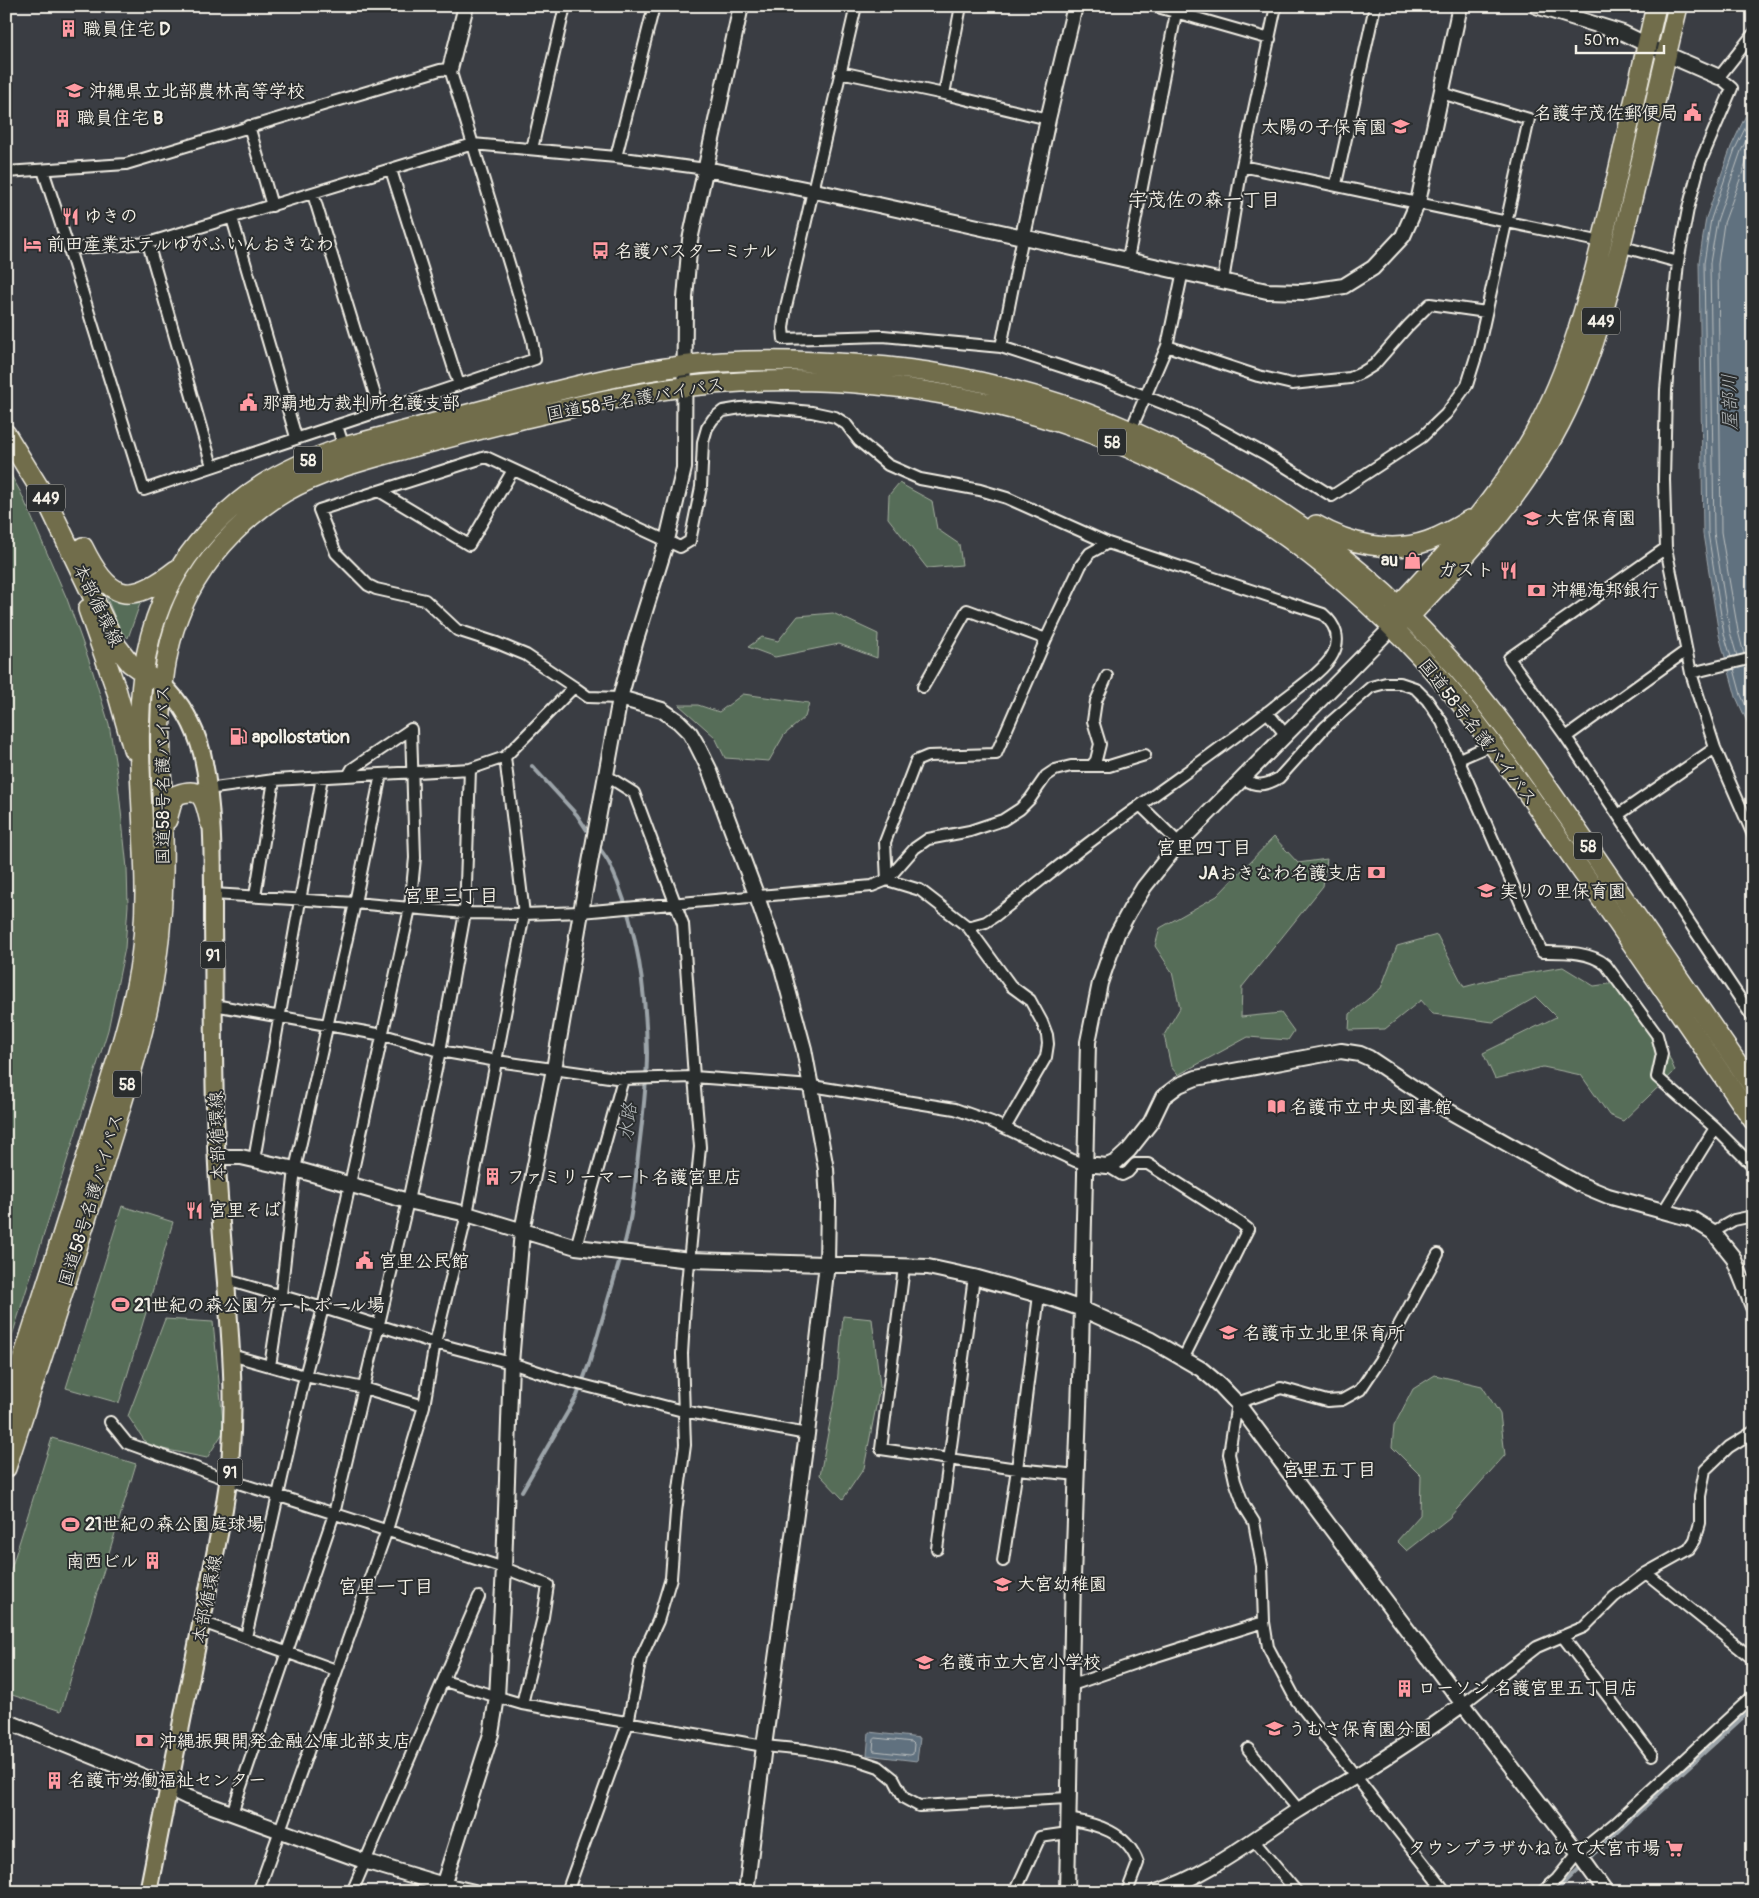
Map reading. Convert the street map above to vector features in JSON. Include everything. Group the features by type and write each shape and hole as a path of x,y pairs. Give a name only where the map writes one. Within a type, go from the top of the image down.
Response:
{"highway":[{"name":"449","path":"1404,611 1487,532 1528,477 1548,446 1578,386 1601,322 1611,244 1647,45 1656,6"},
{"name":"449","path":"1392,627 1511,471 1532,438 1561,378 1611,244 1678,6"},
{"name":"国道58号名護バイパス","path":"6,1410 119,1052 139,970 146,896 141,777 140,715 142,674 150,636 160,606 181,566 224,515 262,484 306,461 344,447 580,384 712,363 794,361 886,366 940,374 1023,394 1084,414 1186,457 1224,477 1289,518 1344,558 1404,611 1457,667 1503,726 1559,805 1753,1086"},
{"name":"国道58号名護バイパス","path":"6,1468 95,1190 145,1021 154,976 160,929 164,838 161,753 163,685 172,635 184,603 196,580 212,557 248,519 287,491 362,461 453,436 570,408 684,387 714,384 797,381 838,382 914,390 991,405 1037,417 1101,438 1160,462 1240,506 1279,532 1316,561 1392,627 1447,686 1493,744 1591,883 1753,1120"},
{"name":"本部循環線","path":"6,434 46,499 116,645 127,660 142,674 163,685"},
{"path":"46,499 64,514 98,575 104,582 118,591 132,594 145,591 165,579 181,566"},
{"path":"1289,518 1308,521 1346,540 1368,545 1393,546 1426,542 1450,531 1481,511"},
{"path":"78,566 91,620 117,692 141,777"},
{"path":"164,838 168,813 172,802 177,795 182,793 193,792 201,795 210,822"}],"main road":[{"name":"本部循環線","path":"148,1892 229,1480 232,1433 231,1355 227,1280 216,1157 213,894 207,789 202,753 189,717 163,685"}],"street":[{"path":"43,170 144,490 296,437 337,426 535,359 532,338 450,69 466,6"},
{"path":"532,149 565,6"},
{"path":"616,157 654,6"},
{"path":"443,1889 491,1734 497,1698 504,1568 511,1363 522,1231 554,1069 580,912 607,776 620,698 667,540 684,468 685,298 690,240 741,6"},
{"path":"856,6 786,307 783,328 784,339 883,336 1001,347 1109,382 1195,416 1265,454 1332,496 1422,436 1446,414 1467,385 1478,350 1530,120 1441,94"},
{"path":"944,94 961,6"},
{"path":"1001,347 1048,119 1075,6"},
{"path":"1154,6 1270,39"},
{"path":"1223,280 1242,166 1276,6"},
{"path":"1336,184 1374,6"},
{"path":"69,249 148,243 473,144 616,157 706,169 1023,236 1266,291 1303,292 1344,286 1373,268 1403,236 1418,202 1460,6"},
{"path":"1536,6 1623,33 1720,77 1732,88 1700,163 1688,209 1678,262 1666,390 1664,480 1666,548 1686,651 1715,748 1753,834"},
{"path":"1128,259 1176,13"},
{"path":"1720,77 1753,34"},
{"path":"6,172 126,164 249,126 440,70 450,69"},
{"path":"840,72 1048,119"},
{"path":"249,126 272,206"},
{"path":"1242,166 1507,221 1611,244 1678,262"},
{"path":"391,170 459,385"},
{"path":"313,194 380,411"},
{"path":"232,218 296,437"},
{"path":"148,243 212,466"},
{"path":"1130,432 1167,346 1183,271"},
{"path":"1167,346 1258,376 1292,384 1322,382 1350,378 1361,374 1374,365 1430,304 1486,312"},
{"path":"746,1892 807,1434 826,1264 828,1202 826,1169 812,1086 789,993 757,896 709,769 690,733 678,721 662,710 620,698 588,697 526,655 457,630 425,600 376,589 368,585 336,553 319,510 486,457 680,547 690,541 701,487 704,442 713,419 723,411 756,408 812,412 834,417 846,424 859,441 888,465 920,479 980,490 1007,498 1108,542 1323,614 1332,622 1337,635 1334,654 1324,666 1203,762 1109,828 995,916 986,922 968,927"},
{"path":"337,426 344,447"},
{"path":"379,491 469,545 513,470"},
{"path":"887,880 885,842 916,761 928,756 996,754 1046,639 1081,565 1090,553 1108,542"},
{"path":"1666,548 1509,658 1566,737 1753,1018"},
{"path":"923,687 967,610 1046,639"},
{"path":"1067,1892 1073,1577 1078,1475 1088,1042 1100,983 1117,934 1130,910 1144,887 1179,843 1392,627"},
{"path":"1566,737 1686,651"},
{"path":"1692,673 1753,658"},
{"path":"1092,765 1096,760 1100,744 1092,721 1096,701 1107,676"},
{"path":"1242,778 1250,784 1260,786 1279,778 1325,727 1371,687 1386,683 1400,683 1415,688 1427,700 1442,722 1542,952 1560,952 1598,958 1606,966 1657,1035 1662,1054 1657,1077 1716,1128 1753,1166"},
{"path":"207,789 274,780 470,769 506,758 574,687"},
{"path":"1267,712 1285,734"},
{"path":"246,1637 351,1184 410,908 415,858 411,729 352,769 348,776"},
{"path":"1459,759 1493,744"},
{"path":"1618,815 1715,748"},
{"path":"213,894 355,903 465,913 524,914 580,912 872,886 887,880 915,848 928,838 970,831 1003,820 1020,809 1030,799 1050,773 1071,766 1109,766 1145,755"},
{"path":"258,1892 387,1530 424,1406 435,1343 467,1214 524,914 506,758"},
{"path":"232,1813 334,1514 377,1325 408,1201 440,1051 465,913 470,769"},
{"path":"270,1366 281,1295 295,1169 355,903 381,774"},
{"path":"567,1892 628,1723 641,1658 658,1621 671,1578 676,1512 685,1445 682,1354 700,1147 683,924 634,793 607,776"},
{"path":"254,1160 322,777"},
{"path":"255,896 274,780"},
{"path":"1141,806 1179,843"},
{"path":"887,880 920,890 968,927 1011,986 1030,1000 1042,1022 1047,1035 1046,1057 1005,1128"},
{"path":"214,1005 383,1035 440,1051 623,1079 694,1077 812,1086 955,1109 1005,1128 1075,1161 1107,1166 1122,1175 1128,1172 1135,1164 1148,1164 1248,1229 1184,1359"},
{"path":"1107,1166 1116,1162 1129,1150 1151,1122 1163,1097 1179,1085 1196,1078 1230,1071 1341,1051 1350,1052 1369,1058 1447,1110 1580,1184 1608,1196 1692,1219 1713,1232 1733,1257 1753,1306"},
{"path":"576,1246 623,1079"},
{"path":"1663,1212 1716,1128"},
{"path":"216,1157 254,1160 295,1169 408,1201 467,1214 576,1246 690,1260 928,1267 974,1277 1082,1309 1151,1340 1207,1374 1237,1403 1462,1704 1606,1892"},
{"path":"1713,1232 1734,1220 1753,1216"},
{"path":"1237,1403 1280,1388 1327,1401 1342,1400 1360,1390 1380,1360 1438,1254"},
{"path":"904,1267 881,1449 1017,1469 1078,1475"},
{"path":"936,1549 974,1277"},
{"path":"227,1280 563,1380 683,1411 807,1434"},
{"path":"1003,1561 1017,1469 1039,1295"},
{"path":"231,1355 305,1376 364,1388 424,1406"},
{"path":"1237,1403 1229,1454 1235,1481 1244,1506 1254,1522 1262,1566 1264,1622 1268,1647 1296,1700 1446,1892"},
{"path":"110,1422 127,1444 229,1480 504,1568 548,1585 543,1617 522,1704"},
{"path":"1156,1892 1170,1888 1206,1870 1356,1776 1432,1727 1538,1647 1584,1627 1614,1597 1646,1573 1689,1549 1695,1540 1700,1523 1700,1496 1705,1470 1729,1447 1753,1432"},
{"path":"1646,1573 1753,1659"},
{"path":"352,1892 479,1597"},
{"path":"202,1622 336,1670"},
{"path":"1072,1685 1264,1622"},
{"path":"1563,1637 1652,1755"},
{"path":"444,1681 522,1704 764,1746 806,1750 858,1760 879,1767 894,1779 904,1798 918,1806 1068,1798"},
{"path":"1542,1892 1582,1859 1614,1824 1753,1696"},
{"path":"6,1721 187,1797 280,1831 443,1889 474,1892"},
{"path":"1248,1749 1299,1810"},
{"path":"1014,1892 1040,1837 1068,1826 1094,1824 1110,1831 1124,1841 1135,1854 1138,1863 1127,1892"},
{"path":"1253,1840 1298,1892"}],"green space":[{"path":"6,466 21,493 67,599 109,724 117,773 127,868 128,905 125,948 108,1030 6,1355"},
{"path":"899,483 932,501 937,529 959,544 962,565 927,568 888,518 889,495"},
{"path":"104,591 142,598 128,638 120,630"},
{"path":"833,613 878,634 877,658 839,644 775,657 748,647 762,637 778,641 798,616"},
{"path":"743,694 809,703 805,717 784,735 769,761 725,758 715,737 679,705 698,705 719,712"},
{"path":"1274,837 1298,863 1327,859 1323,886 1242,987 1241,1017 1281,1013 1294,1031 1288,1040 1248,1037 1178,1075 1171,1067 1164,1035 1180,1008 1172,972 1155,946 1160,928 1217,896"},
{"path":"1437,935 1464,987 1498,978 1563,967 1594,986 1623,982 1654,1021 1675,1071 1623,1121 1609,1115 1581,1075 1543,1067 1495,1079 1483,1053 1556,1017 1536,997 1493,1022 1433,1014 1421,1000 1385,1029 1349,1030 1350,1014 1381,988 1397,946"},
{"name":"21世紀の森公園ゲートボール場","path":"122,1206 173,1222 119,1403 66,1388"},
{"path":"843,1316 872,1319 880,1386 864,1468 843,1499 820,1475 837,1385"},
{"path":"165,1319 213,1322 224,1431 207,1458 148,1446 128,1416"},
{"path":"1435,1375 1482,1386 1500,1414 1505,1455 1449,1518 1407,1551 1397,1541 1420,1515 1421,1476 1392,1447 1394,1426 1413,1389"},
{"name":"21世紀の森公園庭球場","path":"52,1438 136,1464 61,1711 6,1693 6,1585"}],"water":[{"name":"屋部川","path":"1753,100 1753,735 1736,697 1719,635 1703,534 1699,262 1706,218 1731,147"},
{"path":"869,1732 920,1738 917,1761 867,1755"}],"waterway":[{"name":"水路","path":"532,766 577,815 590,835"},
{"name":"水路","path":"597,845 610,864 627,911 634,935 645,1006 647,1066 644,1104 633,1203 623,1249"},
{"name":"水路","path":"522,1491 577,1396 589,1364 621,1256"},
{"path":"1555,1892 1619,1830 1753,1708"}],"place":[{"name":"職員住宅 D","path":"69,29"},
{"name":"沖縄県立北部農林高等学校","path":"75,91"},
{"name":"名護宇茂佐郵便局","path":"1692,113"},
{"name":"職員住宅 B","path":"63,118"},
{"name":"太陽の子保育園","path":"1401,127"},
{"name":"ゆきの","path":"70,216"},
{"name":"前田産業ホテルゆがふいんおきなわ","path":"33,244"},
{"name":"名護バスターミナル","path":"601,251"},
{"name":"那覇地方裁判所名護支部","path":"248,403"},
{"name":"大宮保育園","path":"1532,518"},
{"name":"au","path":"1412,560"},
{"name":"ガスト","path":"1508,570"},
{"name":"沖縄海邦銀行","path":"1537,590"},
{"name":"apollostation","path":"238,737"},
{"name":"JAおきなわ名護支店","path":"1377,873"},
{"name":"実りの里保育園","path":"1486,891"},
{"name":"名護市立中央図書館","path":"1276,1107"},
{"name":"ファミリーマート名護宮里店","path":"493,1177"},
{"name":"宮里そば","path":"195,1210"},
{"name":"宮里公民館","path":"365,1261"},
{"name":"21世紀の森公園ゲートボール場","path":"120,1305"},
{"name":"名護市立北里保育所","path":"1229,1333"},
{"name":"21世紀の森公園庭球場","path":"71,1524"},
{"name":"南西ビル","path":"152,1561"},
{"name":"大宮幼稚園","path":"1003,1584"},
{"name":"名護市立大宮小学校","path":"925,1662"},
{"name":"ローソン 名護宮里五丁目店","path":"1404,1688"},
{"name":"うむさ保育園分園","path":"1274,1729"},
{"name":"沖縄振興開発金融公庫北部支店","path":"145,1741"},
{"name":"名護市労働福祉センター","path":"54,1780"},
{"name":"タウンプラザかねひで大宮市場","path":"1674,1848"}],"district":[{"name":"宇茂佐の森一丁目","path":"1204,199"},
{"name":"宮里四丁目","path":"1204,847"},
{"name":"宮里三丁目","path":"451,895"},
{"name":"宮里五丁目","path":"1329,1469"},
{"name":"宮里一丁目","path":"386,1586"}]}
